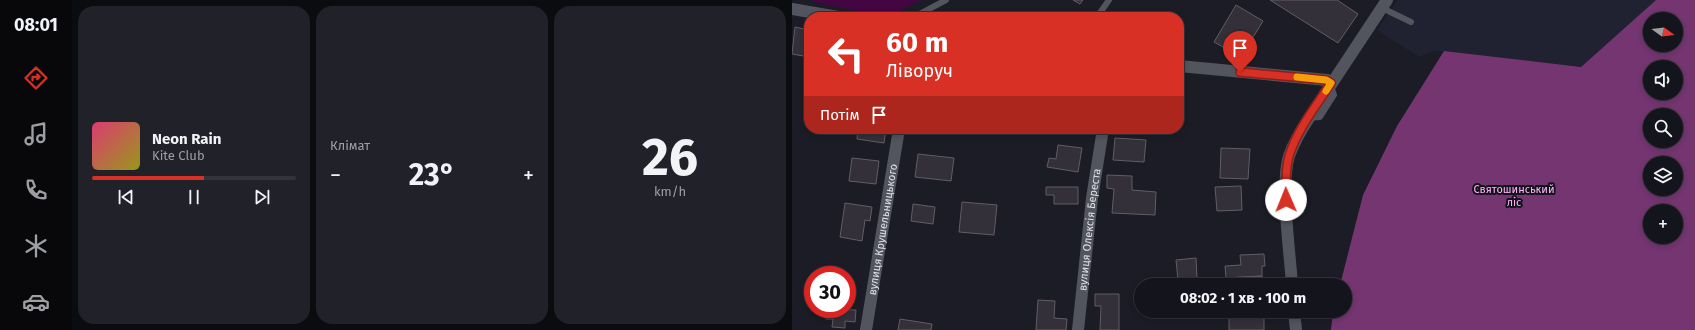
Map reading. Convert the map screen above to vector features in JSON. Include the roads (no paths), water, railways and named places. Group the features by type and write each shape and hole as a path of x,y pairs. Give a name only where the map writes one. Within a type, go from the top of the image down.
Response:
{"street":[{"path":"1292,278 1286,184 1289,157 1299,133 1384,4"},
{"path":"792,9 809,12"},
{"path":"1184,66 1326,80 1331,83"},
{"name":"вулиця Крушельницького","path":"866,330 898,134"},
{"name":"вулиця Олексія Береста","path":"1078,330 1092,198 1102,134"},
{"path":"1295,318 1296,330"}],"lane":[{"path":"923,12 946,0"},
{"path":"1100,12 1108,0"},
{"path":"1384,4 1411,22"}],"park label":[{"name":"Святошинський ліс","path":"1514,195"}]}
